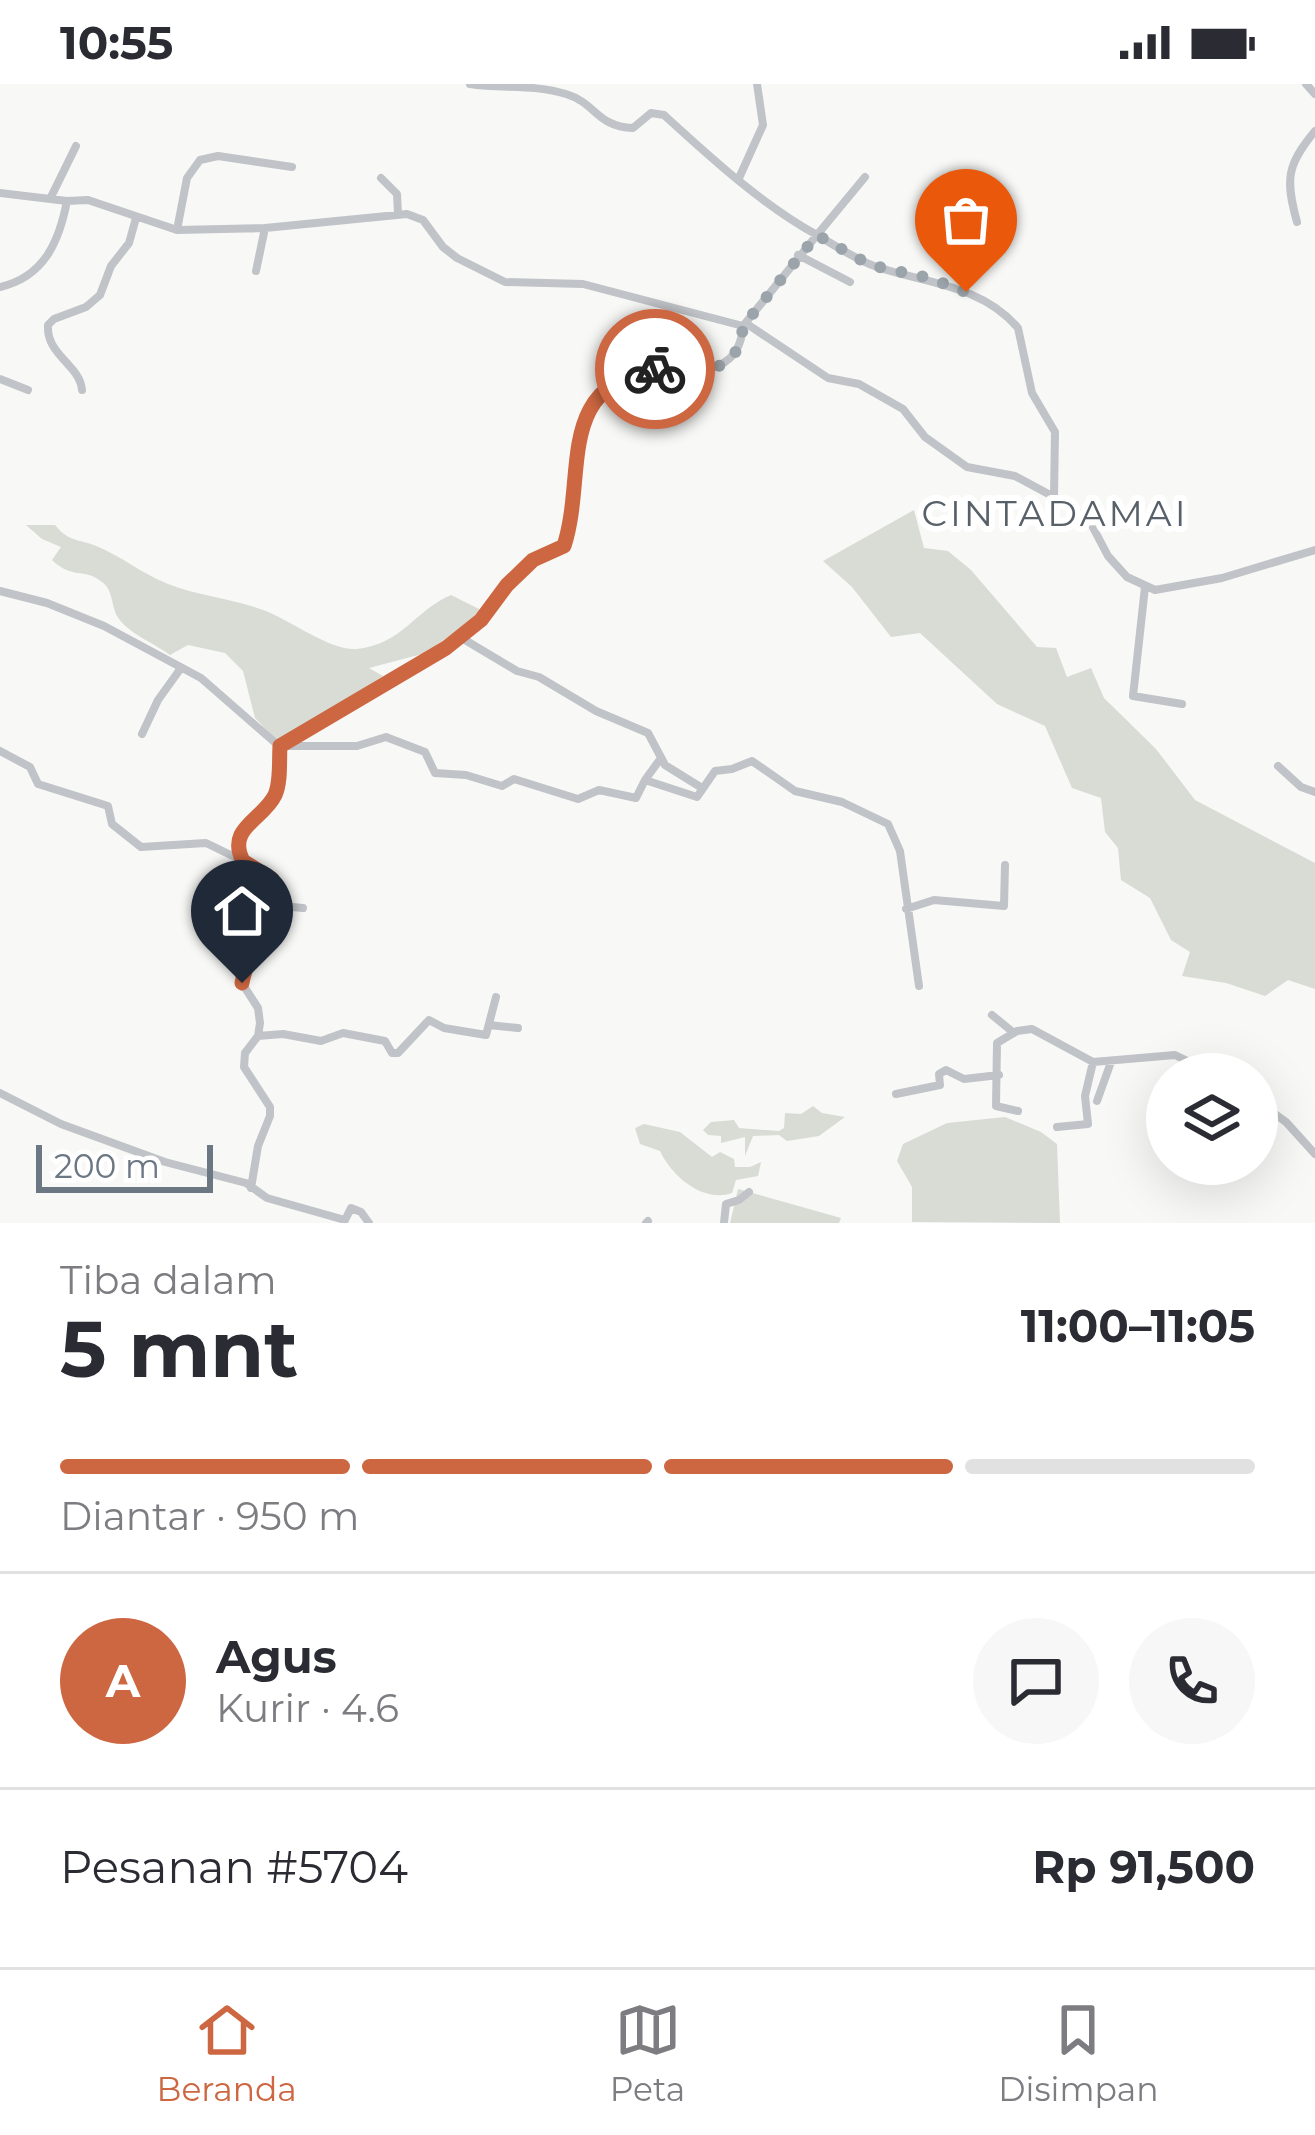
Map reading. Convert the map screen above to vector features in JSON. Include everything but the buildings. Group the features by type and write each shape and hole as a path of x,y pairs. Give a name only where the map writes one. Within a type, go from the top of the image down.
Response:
{"street":[{"path":"470,84 526,85 570,94 614,127 633,128 651,113 664,115 765,202 817,235 870,265 966,292 1012,321 1018,328 1032,393 1054,432 1054,497"},
{"path":"739,178 764,124 757,84"},
{"path":"1306,84 1315,94"},
{"path":"1297,222 1289,181 1295,154 1311,144 1315,131"},
{"path":"51,197 76,146"},
{"path":"177,230 187,178 200,160 218,156 292,167"},
{"path":"281,744 460,637 533,560 564,546 581,432 598,395 610,383 646,371 689,373 721,367 734,354 745,325 798,255 865,177"},
{"path":"381,178 397,194 398,214"},
{"path":"0,193 88,200 177,230 265,228 398,214 419,218 443,247 505,282 583,284 745,325 820,374 859,384 903,410 926,437 967,467 1015,476 1088,518 1108,556 1127,577 1145,587 1185,587 1315,550"},
{"path":"0,287 21,282 43,263 57,243 67,201"},
{"path":"82,391 80,377 49,341 47,325 100,295 111,266 129,243 136,218"},
{"path":"256,271 265,228"},
{"path":"798,255 850,281"},
{"path":"0,379 28,390"},
{"path":"1145,587 1132,696 1182,704"},
{"path":"0,591 47,603 104,626 233,702 281,744 357,746 394,738 425,752 435,773 466,775 502,786 514,779 570,798 599,790 636,798 661,758"},
{"path":"460,637 517,671 537,676 596,711 648,733 661,758 697,787 703,788 706,779"},
{"path":"142,734 181,668"},
{"path":"243,861 238,842 243,829 278,788 281,744"},
{"path":"0,751 30,767 38,784 108,806 112,824 141,847 206,843 272,879 272,905 252,946 242,983 258,1008 258,1036"},
{"path":"645,780 694,798 717,770 752,760 795,791 847,804 888,824 900,851 919,986"},
{"path":"1278,766 1300,786 1315,792"},
{"path":"906,909 934,900 1004,906 1005,866"},
{"path":"272,905 303,908"},
{"path":"251,1189 257,1146 270,1116 270,1108 244,1067 248,1046 258,1036 284,1034 321,1041 352,1033 385,1041 397,1053 429,1020 484,1035 496,997"},
{"path":"992,1015 1014,1033"},
{"path":"489,1025 518,1028"},
{"path":"1018,1111 996,1106 998,1040 1014,1033 1038,1030 1093,1062 1146,1058"},
{"path":"1058,1127 1088,1123 1085,1096 1093,1062"},
{"path":"1097,1101 1111,1062"},
{"path":"896,1094 940,1085 939,1073 946,1070 958,1078 999,1075"},
{"path":"0,1093 61,1124 165,1162 222,1174 267,1198 345,1222 355,1208 369,1223"},
{"path":"1278,1116 1315,1154"},
{"path":"724,1223 726,1204 748,1192"}],"shaded area":[{"path":"914,510 924,548 948,551 971,570 1037,647 1056,648 1067,677 1091,668 1104,698 1156,749 1195,800 1315,863 1315,989 1288,980 1265,996 1182,976 1190,952 1171,940 1150,898 1121,880 1118,848 1105,832 1101,798 1072,788 1045,726 997,704 920,633 891,637 852,587 823,561"},
{"path":"26,525 55,525 68,537 104,549 168,584 266,611 347,648 386,641 451,595 483,611 426,653 369,668 383,676 279,743 255,718 243,671 225,653 188,645 170,655 127,628 117,616 106,585 59,566 52,560 61,547"},
{"path":"813,1106 822,1113 845,1117 819,1136 787,1141 779,1135 753,1136 745,1156 745,1137 721,1143 721,1136 703,1130 711,1122 734,1120 739,1128 779,1131 784,1128 785,1113 801,1114"},
{"path":"1005,1117 1057,1144 1060,1223 912,1222 912,1187 897,1161 903,1144 947,1123"},
{"path":"644,1124 680,1132 712,1157 720,1152 734,1159 735,1167 761,1162 758,1176 736,1180 732,1193 700,1191 672,1170 660,1151 640,1144 635,1128"},
{"path":"738,1189 841,1218 839,1223 730,1223"}],"way so far":[{"path":"655,369 689,373 721,367 734,354 743,326 817,235 870,265 966,292"}],"district":[{"name":"CINTADAMAI","path":"1055,513"}],"route":[{"path":"242,983 252,946 272,905 273,887 272,879 243,861 238,842 243,829 278,788 280,746 446,648 481,620 533,560 564,546 576,453 590,410 610,383 655,369"}]}
